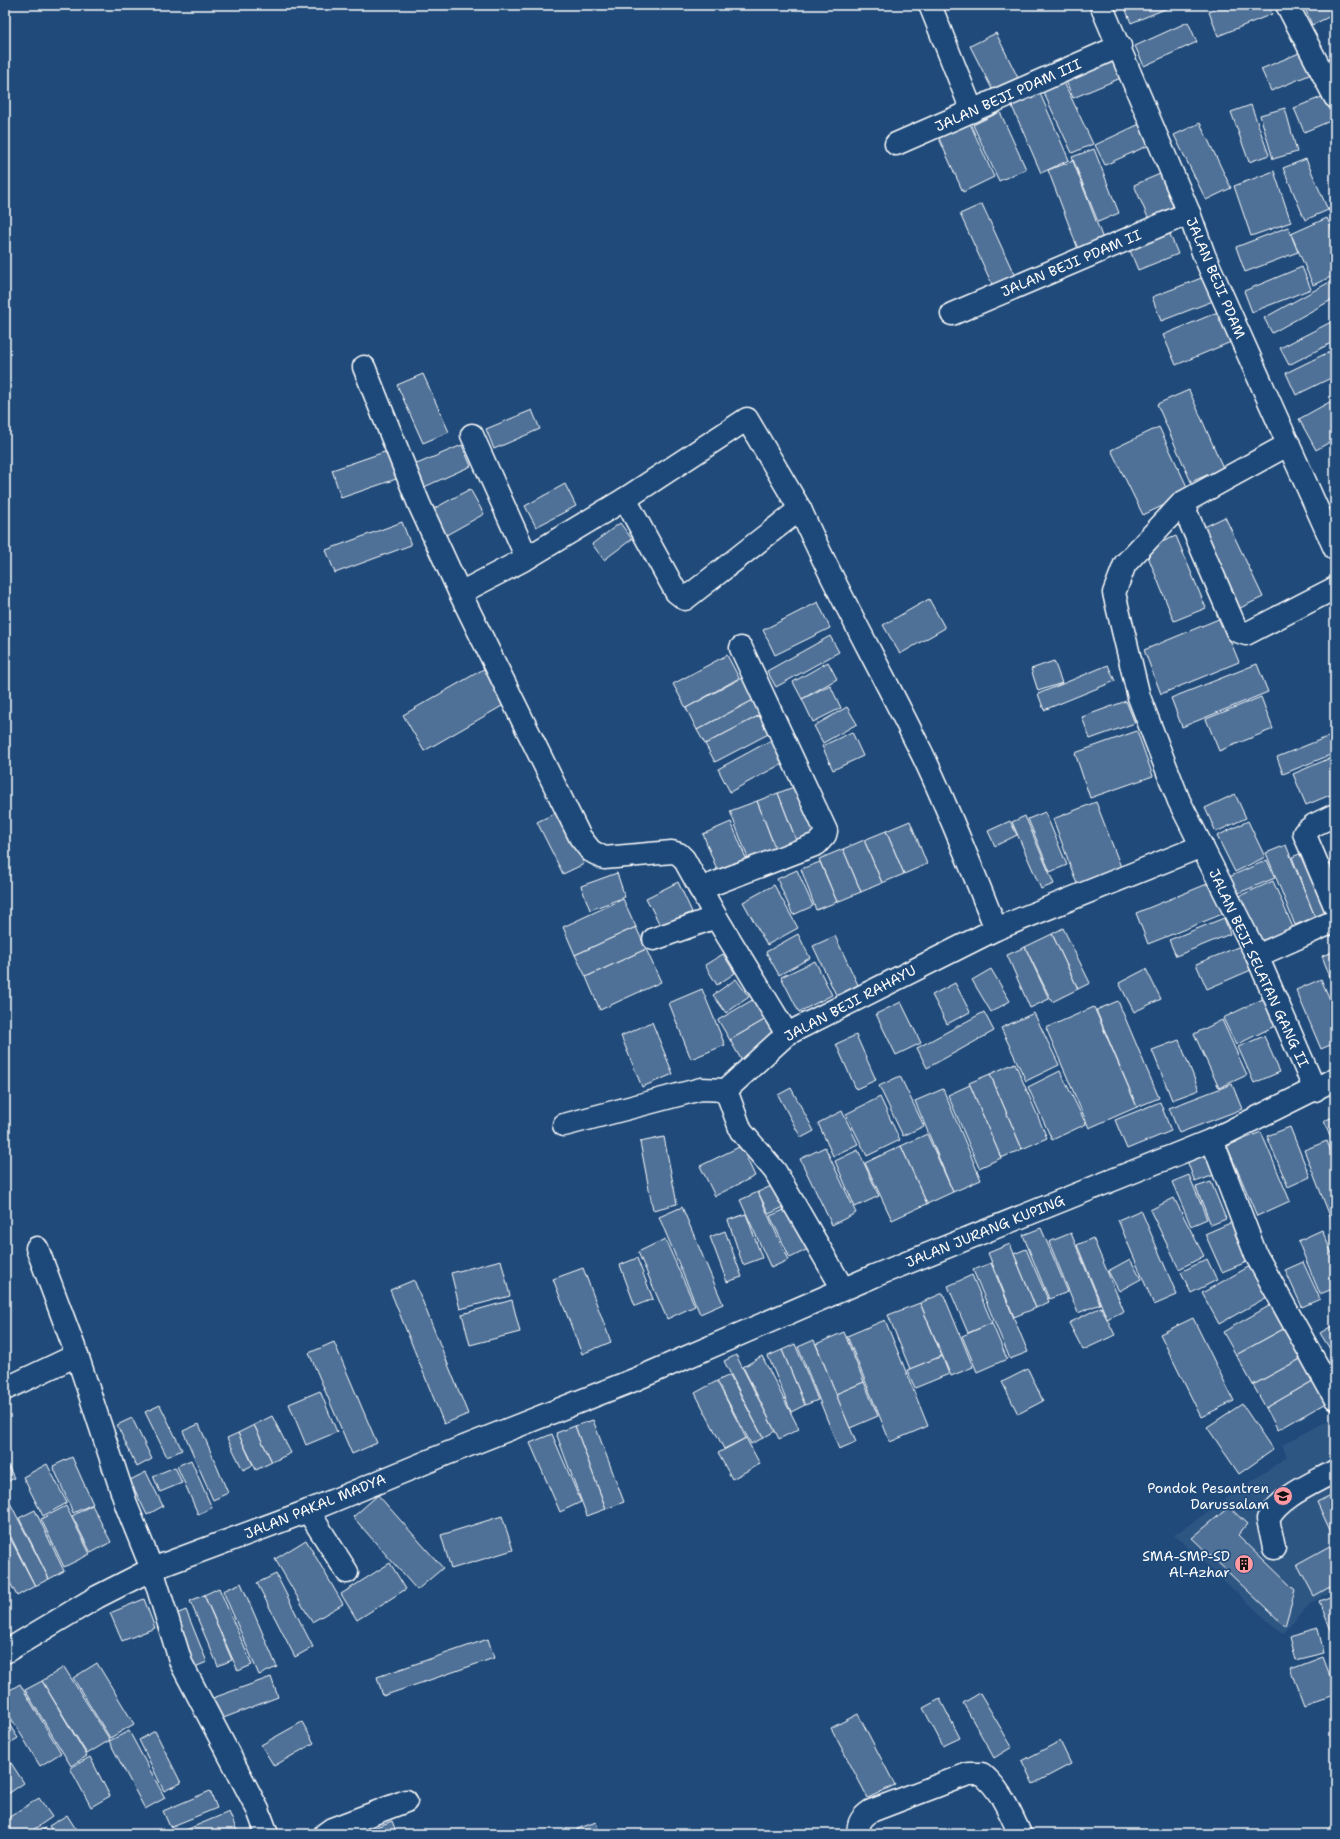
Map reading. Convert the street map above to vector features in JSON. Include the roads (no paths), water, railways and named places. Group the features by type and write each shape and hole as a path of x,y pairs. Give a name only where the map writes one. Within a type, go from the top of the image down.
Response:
{"street":[{"path":"930,5 972,111"},
{"name":"JALAN BEJI PDAM","path":"1101,5 1120,46 1189,213 1204,255 1335,549"},
{"path":"1286,5 1335,97"},
{"name":"JALAN BEJI PDAM III","path":"896,144 1120,46"},
{"name":"JALAN BEJI PDAM II","path":"952,314 1189,213"},
{"path":"364,367 419,504 460,594 580,837 591,851 604,858 672,852 679,854 684,859 716,917 787,1034"},
{"path":"460,594 527,558 624,499 747,419 800,509 824,563 927,764 954,824 996,929"},
{"path":"472,435 527,558"},
{"name":"JALAN BEJI SELATAN GANG II","path":"1289,444 1182,503 1125,564 1114,594 1139,698 1179,801 1257,956 1315,1090"},
{"path":"624,499 676,592 685,598 800,509"},
{"path":"1182,503 1237,631 1246,634 1335,588"},
{"path":"700,889 817,844 825,835 826,831 741,648"},
{"path":"1335,815 1314,825 1304,833 1335,906"},
{"name":"JALAN BEJI RAHAYU","path":"726,1090 787,1034 996,929 1202,846"},
{"path":"654,939 716,917"},
{"path":"1257,956 1335,921"},
{"name":"JALAN JURANG KUPING","path":"634,1380 843,1289 1212,1140 1335,1079"},
{"path":"564,1125 701,1089 726,1090 741,1131 775,1171 843,1289"},
{"path":"1212,1140 1256,1255 1335,1398"},
{"path":"37,1248 76,1355 128,1507 152,1569 181,1663 258,1810 267,1834"},
{"path":"5,1389 76,1355"},
{"name":"JALAN PAKAL MADYA","path":"5,1652 98,1597 152,1569 308,1511 453,1451 634,1380"},
{"path":"1274,1548 1268,1520 1274,1509 1282,1502 1335,1470"},
{"path":"308,1511 347,1572"},
{"path":"859,1834 858,1828 862,1817 871,1811 968,1774 982,1774 992,1782 999,1791 1020,1834"},
{"path":"324,1834 332,1829 406,1801"}],"place":[{"name":"Pondok Pesantren Darussalam","path":"1283,1496"},
{"name":"SMA-SMP-SD Al-Azhar","path":"1244,1564"}]}
